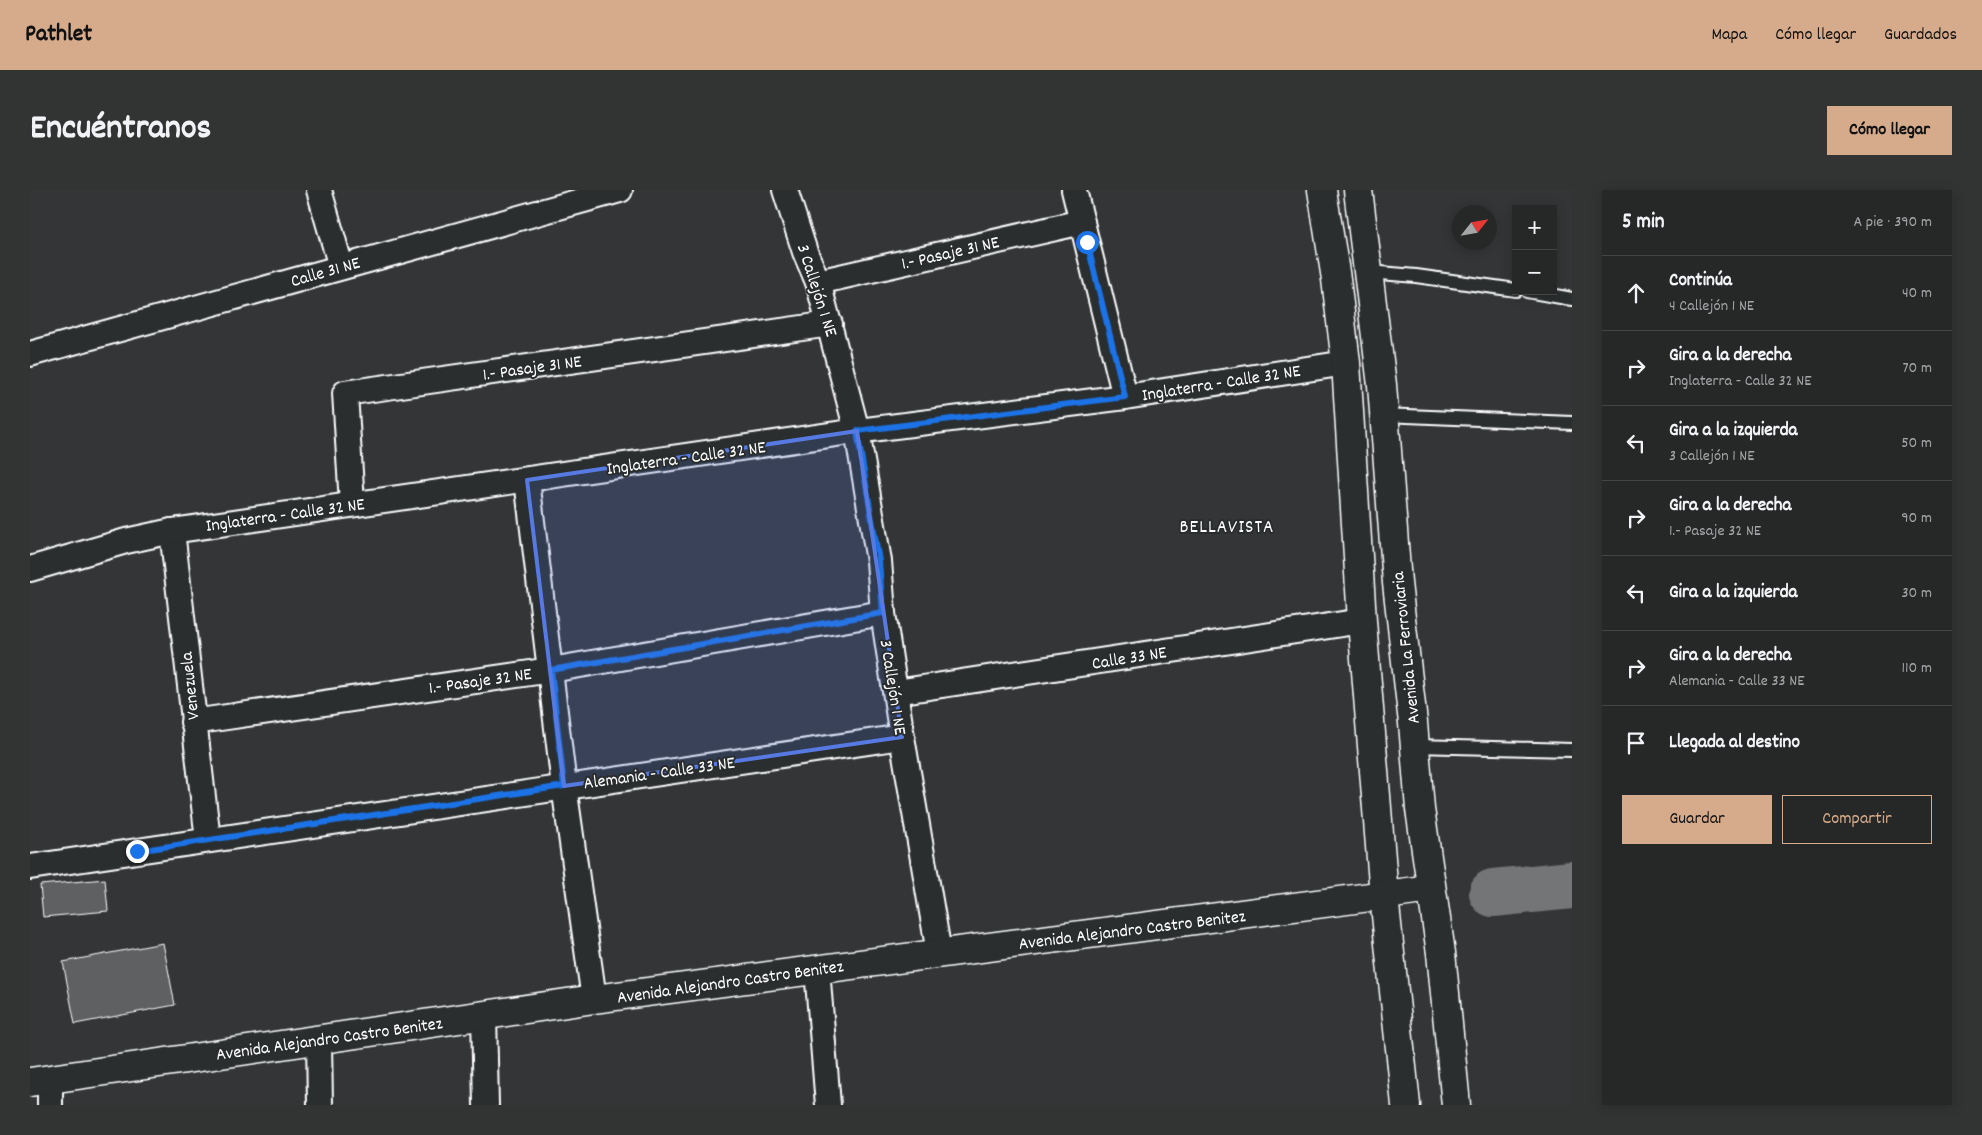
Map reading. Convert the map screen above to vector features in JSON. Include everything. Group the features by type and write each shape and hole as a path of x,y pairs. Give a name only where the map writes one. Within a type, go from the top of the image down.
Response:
{"main road":[{"path":"1322,190 1336,279 1346,363 1362,621 1384,896 1406,1105"},
{"name":"Avenida La Ferroviaria","path":"1358,190 1382,385 1398,583 1420,809 1441,954 1456,1105"},
{"name":"Avenida Alejandro Castro Benitez","path":"43,1089 319,1040 594,999 1431,889"}],"street":[{"path":"319,190 341,267"},
{"name":"Calle 31 NE","path":"30,354 620,190"},
{"name":"3 Callejón 1 NE","path":"785,190 805,252 818,282 857,431 879,561 883,613 902,737 939,953"},
{"path":"1074,190 1125,397"},
{"name":"1.- Pasaje 31 NE","path":"818,282 1082,222"},
{"name":"1.- Pasaje 31 NE","path":"352,504 345,393 830,324"},
{"name":"Inglaterra - Calle 32 NE","path":"30,569 126,541 172,531 857,431 1125,397 1346,363"},
{"path":"527,480 564,786 594,999"},
{"name":"Venezuela","path":"172,531 208,840"},
{"name":"1.- Pasaje 32 NE","path":"193,722 551,670 883,613"},
{"name":"Calle 33 NE","path":"896,692 1362,621"},
{"name":"Alemania - Calle 33 NE","path":"30,867 902,737"},
{"path":"817,969 828,1105"},
{"path":"484,1016 486,1105"},
{"path":"319,1040 320,1105"}],"lane":[{"path":"1368,272 1416,276 1512,289"},
{"path":"1550,295 1572,299"},
{"path":"1383,415 1572,423"},
{"path":"1414,746 1572,750"}],"highlighted area":[{"path":"857,431 902,737 564,786 527,480"}],"building":[{"path":"105,879 108,911 43,917 40,885"},
{"path":"163,943 175,1005 75,1024 63,962"}],"waterway":[{"path":"1493,893 1572,885"}],"district":[{"name":"BELLAVISTA","path":"1227,525"}],"route":[{"path":"137,851 564,786 551,670 883,613 879,561 857,431 1125,397 1087,242"}]}
